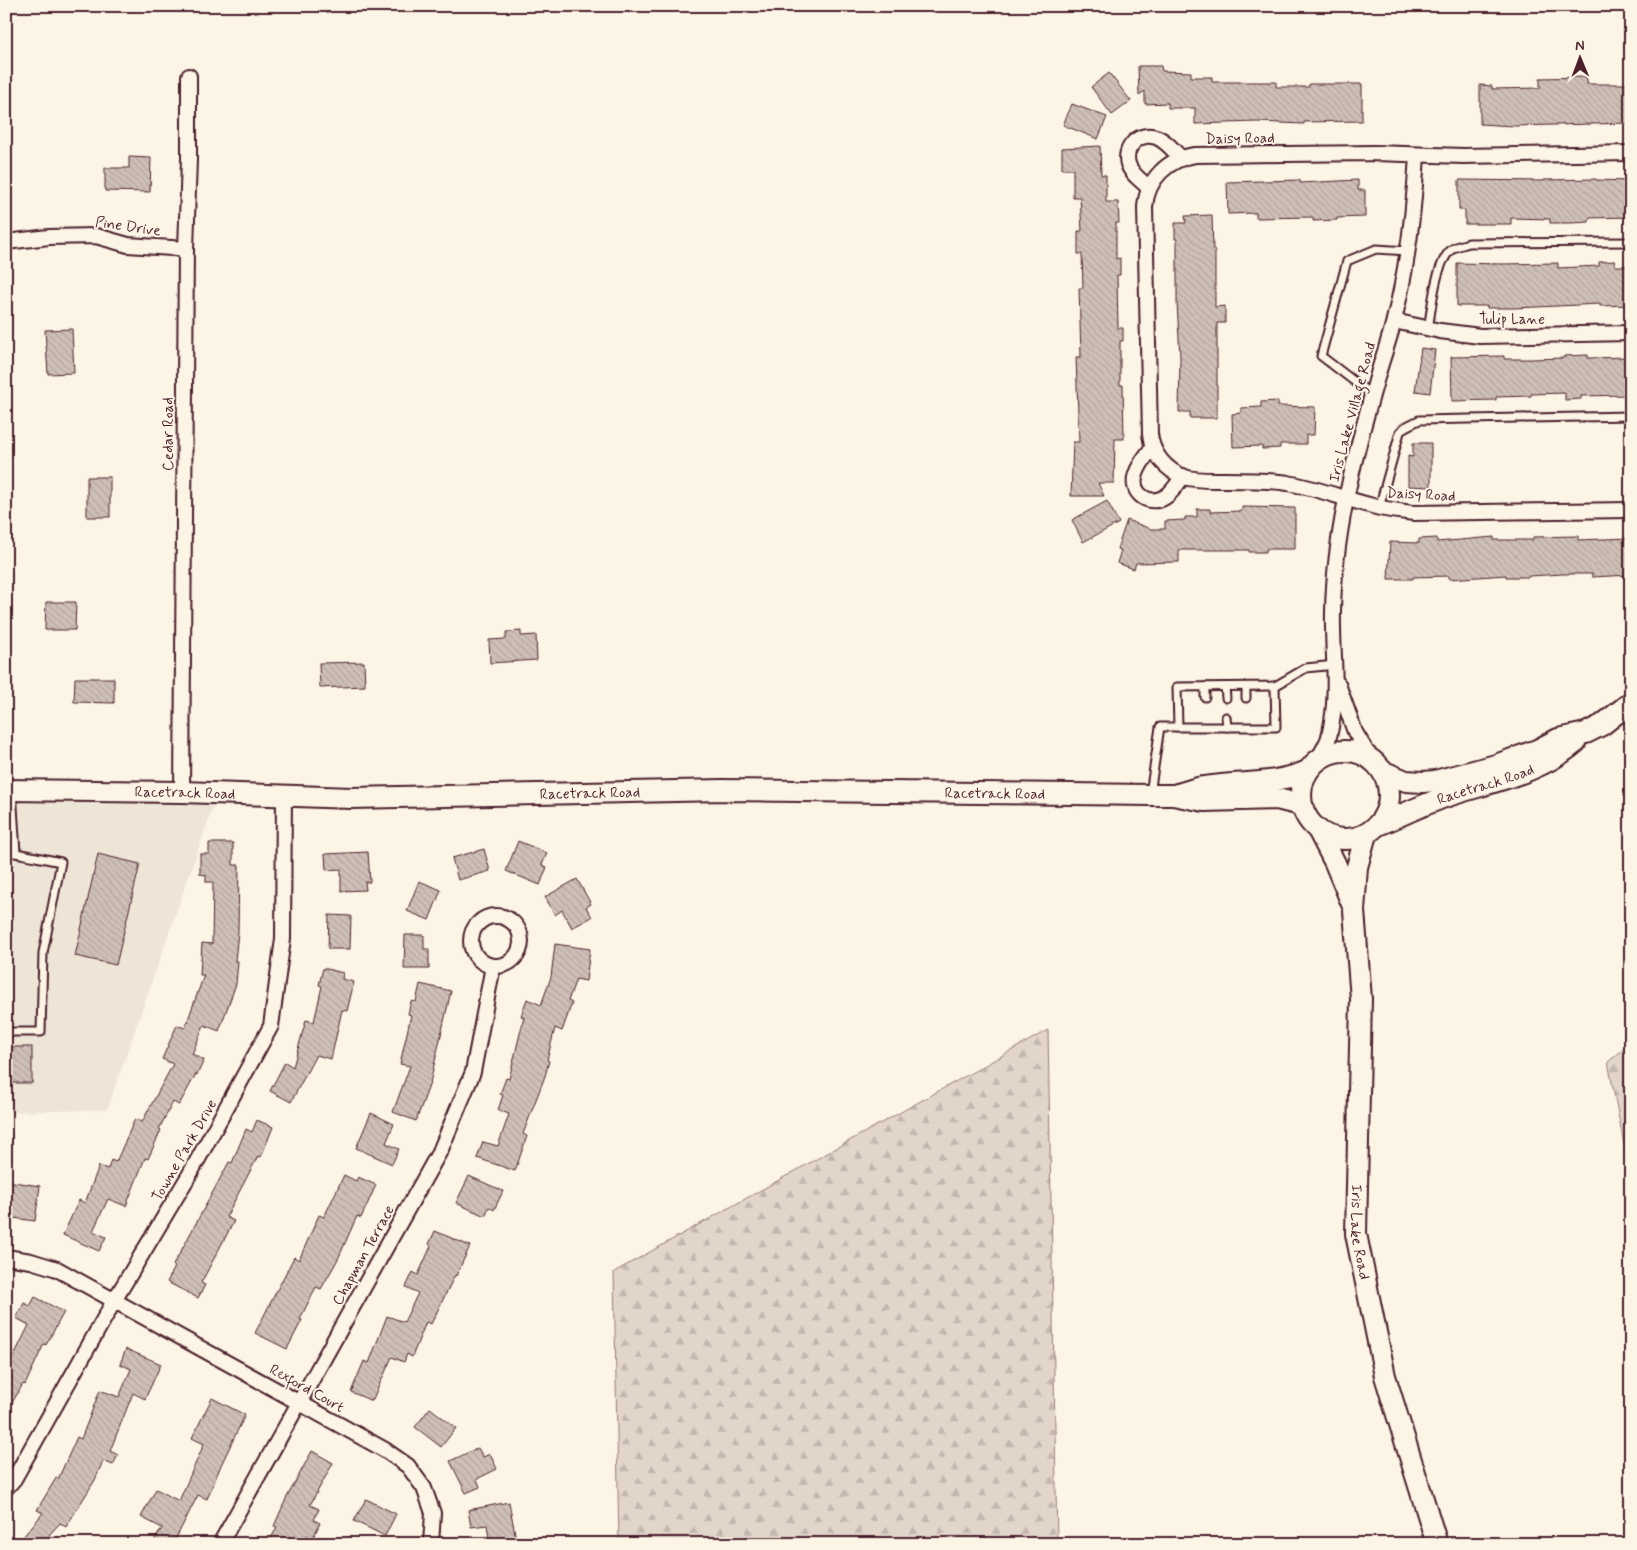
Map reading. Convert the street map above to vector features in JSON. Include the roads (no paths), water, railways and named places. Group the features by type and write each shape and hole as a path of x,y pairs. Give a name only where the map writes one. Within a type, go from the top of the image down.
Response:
{"street":[{"name":"Cedar Road","path":"182,792 189,76"},
{"path":"1149,188 1133,172 1128,164 1128,151 1134,141 1145,136 1156,137 1180,157 1164,168 1149,188 1146,198 1145,244 1150,434 1152,448 1135,475 1135,488 1140,496 1152,501 1164,497 1172,491 1183,476"},
{"name":"Daisy Road","path":"1180,157 1195,154 1375,153 1417,155 1631,153"},
{"name":"Iris Lake Village Road","path":"1313,766 1329,739 1333,712 1336,672 1332,612 1336,564 1346,498 1394,320 1408,251 1417,155"},
{"name":"Pine Drive","path":"6,242 49,237 96,236 128,245 186,249"},
{"name":"Tulip Lane","path":"1394,320 1428,329 1480,336 1631,333"},
{"name":"Daisy Road","path":"1152,448 1167,466 1183,476 1200,479 1271,481 1307,487 1379,508 1414,513 1631,510"},
{"name":"Iris Lake Village Road","path":"1336,672 1355,732 1377,766"},
{"name":"Racetrack Road","path":"1377,766 1406,781 1435,781 1496,765 1558,740 1586,733 1602,725 1631,702"},
{"name":"Racetrack Road","path":"1372,830 1445,797 1503,780 1542,764 1567,750 1586,733"},
{"path":"1345,751 1359,754 1377,766 1388,784 1389,799 1386,813 1372,830 1354,838 1341,840 1329,837 1318,830 1307,819 1301,805 1300,793 1302,781 1313,766 1330,754 1345,751"},
{"name":"Racetrack Road","path":"1173,795 1203,787 1266,783 1294,777 1313,766"},
{"name":"Racetrack Road","path":"9,790 182,792 351,798 722,790 1173,795 1204,801 1277,798 1301,805"},
{"name":"Towne Park Drive","path":"6,1488 14,1479 114,1301 191,1172 271,1026 283,939 284,796"},
{"name":"Iris Lake Road","path":"1318,830 1335,863 1354,911"},
{"name":"Iris Lake Road","path":"1372,830 1357,867 1354,911 1361,999 1356,1234 1385,1376 1437,1544"},
{"name":"Chapman Terrace","path":"220,1544 441,1149 472,1072 493,966"},
{"name":"Rexford Court","path":"6,1257 31,1261 57,1269 385,1450 408,1466 424,1488 433,1513 431,1544"}],"lane":[{"path":"1428,329 1441,264 1451,250 1456,247 1469,243 1631,242"},
{"path":"1372,396 1321,356 1346,261 1376,249 1408,251"},
{"path":"1379,508 1400,432 1405,427 1419,420 1631,416"},
{"path":"1178,727 1177,687 1275,686 1306,668 1336,672"},
{"path":"1150,795 1160,727 1276,727 1275,686"},
{"path":"1205,687 1205,697"},
{"path":"1225,687 1226,698"},
{"path":"1246,687 1246,698"},
{"path":"1205,727 1206,717"},
{"path":"1226,717 1227,727"},
{"path":"1246,717 1247,727"},
{"path":"9,790 16,853"},
{"path":"6,851 61,862 44,953 41,1032 6,1032"}]}
